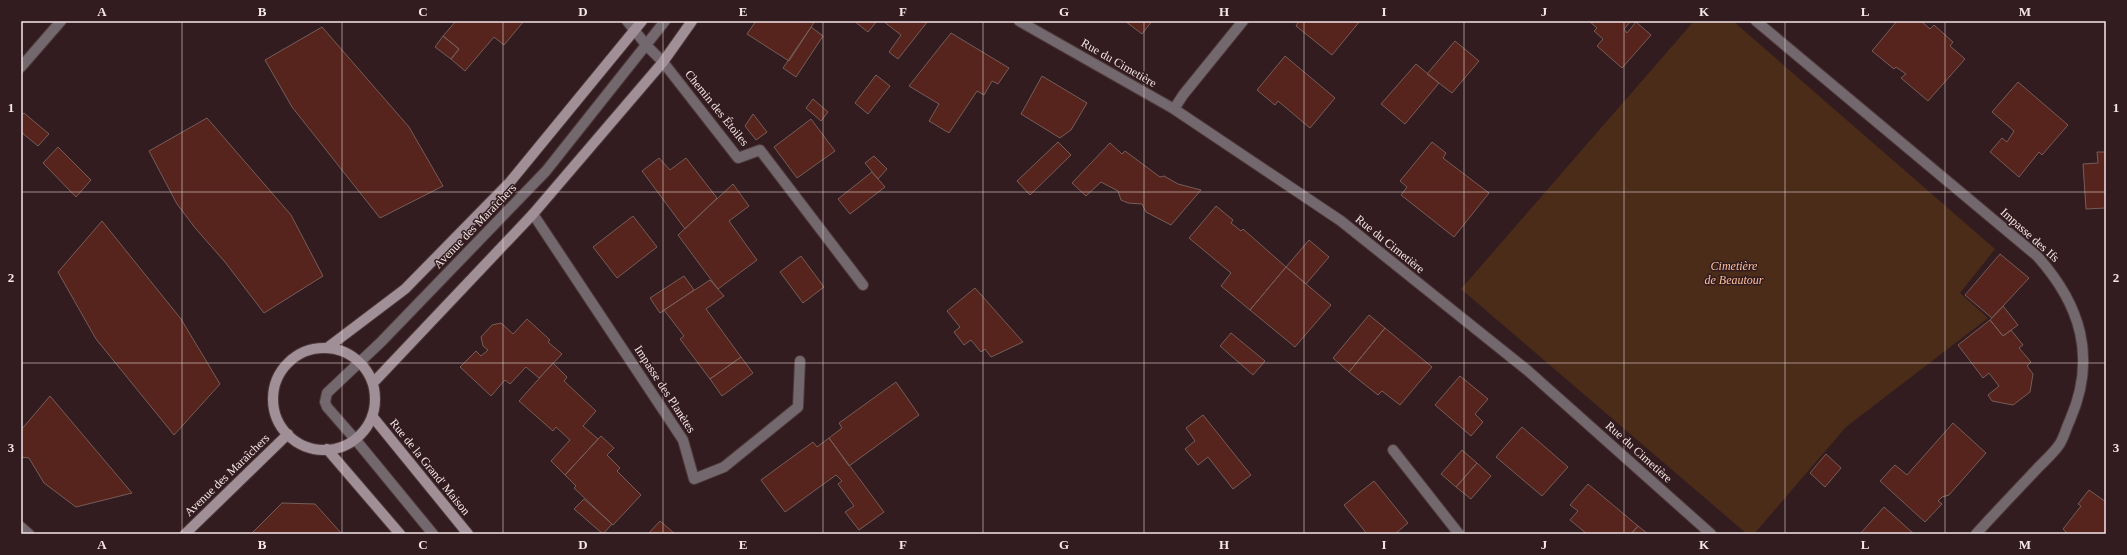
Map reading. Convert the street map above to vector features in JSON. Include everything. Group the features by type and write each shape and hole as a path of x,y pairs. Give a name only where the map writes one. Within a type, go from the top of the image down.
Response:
{"main road":[{"name":"Avenue des Maraîchers","path":"327,348 405,289 510,182 642,21"},
{"path":"373,383 532,214 663,62 692,21"},
{"path":"327,348 345,352 360,362 373,383 375,405 368,425 355,439 347,445 327,449 306,446 288,434 276,415 274,404 276,382 280,373 287,364 301,354 317,349 327,348"},
{"name":"Rue de la Grand' Maison","path":"372,416 468,534"},
{"name":"Avenue des Maraîchers","path":"185,534 288,434"},
{"path":"327,449 400,534"}],"street":[{"path":"21,67 61,21"},
{"name":"Chemin des Étoiles","path":"627,21 647,46 663,62 738,158 760,150 863,285"},
{"name":"Avenue des Maraîchers","path":"355,439 327,408 325,397 330,389 360,362 546,171 647,46 665,21"},
{"name":"Rue du Cimetière","path":"1019,21 1174,109 1347,226 1528,370 1711,534"},
{"path":"1174,109 1183,95 1242,21"},
{"name":"Impasse des Ifs","path":"1756,21 2037,256 2055,276 2070,302 2080,329 2084,359 2082,384 2074,410 2059,445 1976,534"},
{"name":"Impasse des Planètes","path":"532,214 683,440 694,480 724,467 798,407 800,361"},
{"path":"355,439 433,534"},
{"path":"1392,450 1459,534"},
{"path":"21,527 29,534"}],"green space":[{"name":"Cimetière de Beautour","path":"1694,21 1733,21 1995,249 1960,293 1988,318 1846,427 1754,534 1747,534 1461,289"}],"building":[{"path":"456,21 524,21 504,45 494,37 465,71 451,59 459,49 443,36"},
{"path":"756,21 815,21 789,61 747,34"},
{"path":"854,21 877,21 868,32"},
{"path":"883,21 928,21 898,59 889,52 901,35"},
{"path":"1125,21 1152,21 1142,34"},
{"path":"1299,21 1360,21 1332,55 1296,26"},
{"path":"1589,21 1631,21 1624,29 1627,33 1636,22 1651,35 1622,68 1597,46 1603,39 1594,31 1597,28"},
{"path":"1897,21 1921,21 1930,29 1934,25 1953,42 1950,46 1965,59 1928,101 1901,78 1906,74 1896,67 1894,69 1872,51"},
{"path":"322,27 409,127 443,186 380,218 292,107 265,60"},
{"path":"811,27 823,36 796,77 783,68"},
{"path":"951,33 1009,68 998,84 992,81 984,95 977,91 949,133 929,121 939,104 909,86"},
{"path":"443,36 459,49 451,59 435,47"},
{"path":"1455,41 1479,61 1452,93 1427,74"},
{"path":"1285,56 1335,98 1310,128 1278,101 1275,105 1257,90"},
{"path":"1416,64 1439,83 1405,124 1381,104"},
{"path":"876,75 890,86 868,114 855,103"},
{"path":"1042,76 1087,103 1071,130 1060,138 1021,114"},
{"path":"2018,82 2068,125 2042,155 2039,152 2019,177 1990,152 2002,138 2007,142 2014,131 1992,112"},
{"path":"813,99 828,112 821,121 806,108"},
{"path":"24,113 49,134 38,146 21,132 21,116"},
{"path":"753,114 767,132 756,140 745,126"},
{"path":"207,118 291,215 323,276 264,313 225,262 196,229 177,204 149,151"},
{"path":"811,119 835,151 797,178 774,147"},
{"path":"1058,142 1071,155 1030,195 1017,181"},
{"path":"1432,142 1446,153 1443,158 1489,193 1454,237 1401,195 1407,187 1400,181"},
{"path":"1110,143 1122,154 1125,151 1160,177 1164,176 1178,184 1201,190 1171,225 1146,212 1142,204 1128,203 1121,200 1118,191 1101,182 1086,196 1072,183"},
{"path":"58,147 91,180 76,197 43,163"},
{"path":"2097,152 2106,152 2106,208 2086,209 2083,164 2098,163"},
{"path":"874,156 887,169 878,179 865,163"},
{"path":"659,158 670,170 686,158 717,198 685,229 642,171"},
{"path":"872,172 885,187 850,214 838,199"},
{"path":"733,184 749,206 729,221 757,260 718,289 678,235"},
{"path":"1216,206 1233,220 1231,223 1241,231 1243,229 1286,267 1250,310 1221,286 1231,273 1189,238"},
{"path":"633,216 657,247 617,278 593,247"},
{"path":"102,221 181,319 220,384 174,435 96,339 58,272"},
{"path":"1309,240 1329,257 1306,284 1286,267"},
{"path":"2000,254 2029,278 1992,318 1965,295"},
{"path":"801,256 824,287 803,303 780,272"},
{"path":"1286,267 1331,305 1295,347 1250,310"},
{"path":"684,276 694,290 660,313 650,298"},
{"path":"710,280 724,296 706,309 741,357 710,379 680,339 684,336 664,310"},
{"path":"975,288 1023,342 991,357 985,349 981,352 971,340 964,345 954,332 960,327 947,311"},
{"path":"2003,306 2018,325 2003,336 1990,320"},
{"path":"1369,315 1385,328 1349,372 1333,358"},
{"path":"527,319 550,340 548,342 562,354 539,378 526,367 510,384 505,380 491,396 460,367 476,351 481,356 488,350 483,346 481,337 492,325 501,323 513,334"},
{"path":"1990,320 2003,336 2011,330 2023,345 2019,348 2031,362 2027,366 2033,374 2030,392 2013,405 1992,401 1988,395 1999,386 1989,373 1983,378 1958,345"},
{"path":"1385,328 1432,367 1400,405 1382,391 1378,395 1349,372"},
{"path":"1231,333 1265,361 1253,375 1220,346"},
{"path":"741,357 753,373 722,396 710,379"},
{"path":"553,363 567,377 564,381 596,411 583,426 598,439 565,475 551,461 570,440 556,427 553,431 519,401"},
{"path":"1460,376 1488,399 1475,414 1483,422 1471,436 1435,405"},
{"path":"896,382 919,415 849,466 829,438 842,428 839,423"},
{"path":"50,396 132,493 76,507 44,483 29,458 21,457 21,430"},
{"path":"1203,415 1251,475 1233,489 1208,457 1198,465 1185,449 1195,441 1186,428"},
{"path":"1953,423 1986,453 1949,495 1942,497 1938,501 1942,504 1925,522 1880,481 1895,465 1907,475"},
{"path":"1522,427 1568,467 1542,496 1496,457"},
{"path":"601,436 614,448 607,455 620,468 617,471 641,495 613,525 574,488 576,486 565,475"},
{"path":"829,438 884,512 859,530 845,512 854,506 838,484 842,481 836,475 785,512 761,480 813,442 817,447"},
{"path":"1462,450 1477,463 1456,487 1441,474"},
{"path":"1826,454 1841,468 1825,487 1810,473"},
{"path":"1477,463 1491,476 1471,499 1456,487"},
{"path":"1374,481 1408,523 1395,534 1367,534 1344,505"},
{"path":"1588,484 1638,526 1631,534 1587,534 1570,520 1578,511 1570,505"},
{"path":"2089,490 2106,502 2106,534 2065,534 2066,532 2063,529 2081,506 2078,504"},
{"path":"584,499 612,524 603,534 574,509"},
{"path":"282,503 315,504 342,534 251,534"},
{"path":"1884,507 1914,534 1860,534"},
{"path":"660,521 675,534 648,534"},
{"path":"1638,526 1648,534 1631,534"}]}
